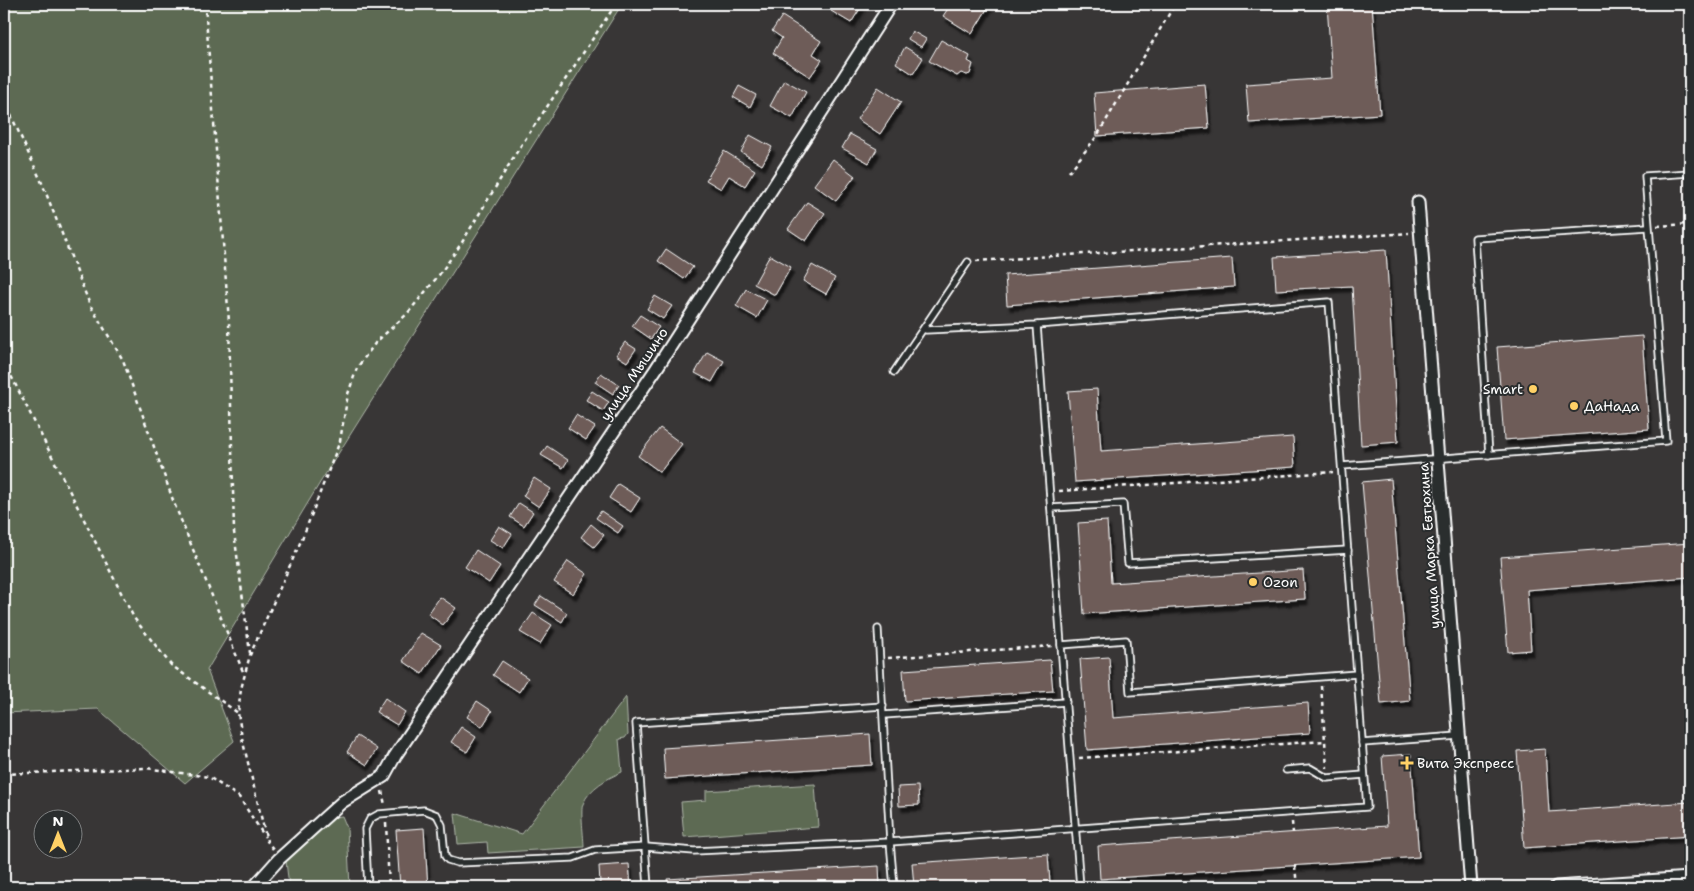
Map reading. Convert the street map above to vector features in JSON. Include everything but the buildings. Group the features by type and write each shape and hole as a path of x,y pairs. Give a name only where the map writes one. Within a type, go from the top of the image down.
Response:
{"street":[{"name":"улица Мышино","path":"254,887 280,859 342,802 384,776 395,756 656,369 891,4"},
{"name":"улица Марка Евтюхина","path":"1418,202 1471,887"},
{"path":"1556,887 1690,878"}],"lane":[{"path":"1342,469 1437,459 1666,441 1645,176 1690,172"},
{"path":"1488,455 1475,238 1648,227"},
{"path":"894,372 968,262"},
{"path":"368,887 366,824 374,816 385,813 424,810 437,816 442,826 445,856 448,860 458,863 573,858 595,850 646,847 694,851 890,842 1367,807 1329,302 1038,325 926,330"},
{"path":"1038,325 1080,887"},
{"path":"1051,508 1123,504 1128,563 1348,550"},
{"path":"878,629 894,887"},
{"path":"1061,645 1126,640 1130,692 1357,674"},
{"path":"884,715 1066,702"},
{"path":"648,887 636,723 883,706"},
{"path":"1362,744 1458,736"},
{"path":"1286,770 1310,768 1327,778 1364,775"}],"path":[{"path":"205,4 229,322 234,532 250,655"},
{"path":"268,841 242,738 238,713 241,689 250,655 304,534 340,441 348,394 357,368 376,342 407,314 439,275 461,244 518,150 616,4"},
{"path":"1069,172 1097,136 1175,4"},
{"path":"4,100 42,184 90,305 123,360 174,503 244,676"},
{"path":"1648,227 1690,224"},
{"path":"968,262 1421,232"},
{"path":"4,362 134,618 170,665 238,713"},
{"path":"1050,491 1342,469"},
{"path":"880,659 1061,645"},
{"path":"1320,677 1327,778"},
{"path":"1070,759 1325,741"},
{"path":"4,774 146,768 209,777 239,797 280,859"},
{"path":"384,796 389,887"},
{"path":"1295,866 1297,887"}],"green space":[{"path":"4,4 622,4 321,481 207,670 234,741 185,783 98,709 4,713"},
{"path":"626,697 628,734 625,738 619,739 622,772 594,788 586,798 582,812 584,847 488,853 487,842 458,844 455,813 522,834"},
{"path":"815,784 818,827 684,837 681,802 706,800 706,791"},
{"path":"342,816 347,828 350,887 289,887 286,861 335,817"}],"place":[{"name":"Smart","path":"1533,389"},
{"name":"ДаНада","path":"1574,406"},
{"name":"Ozon","path":"1253,582"},
{"name":"Вита Экспресс","path":"1407,763"}]}
